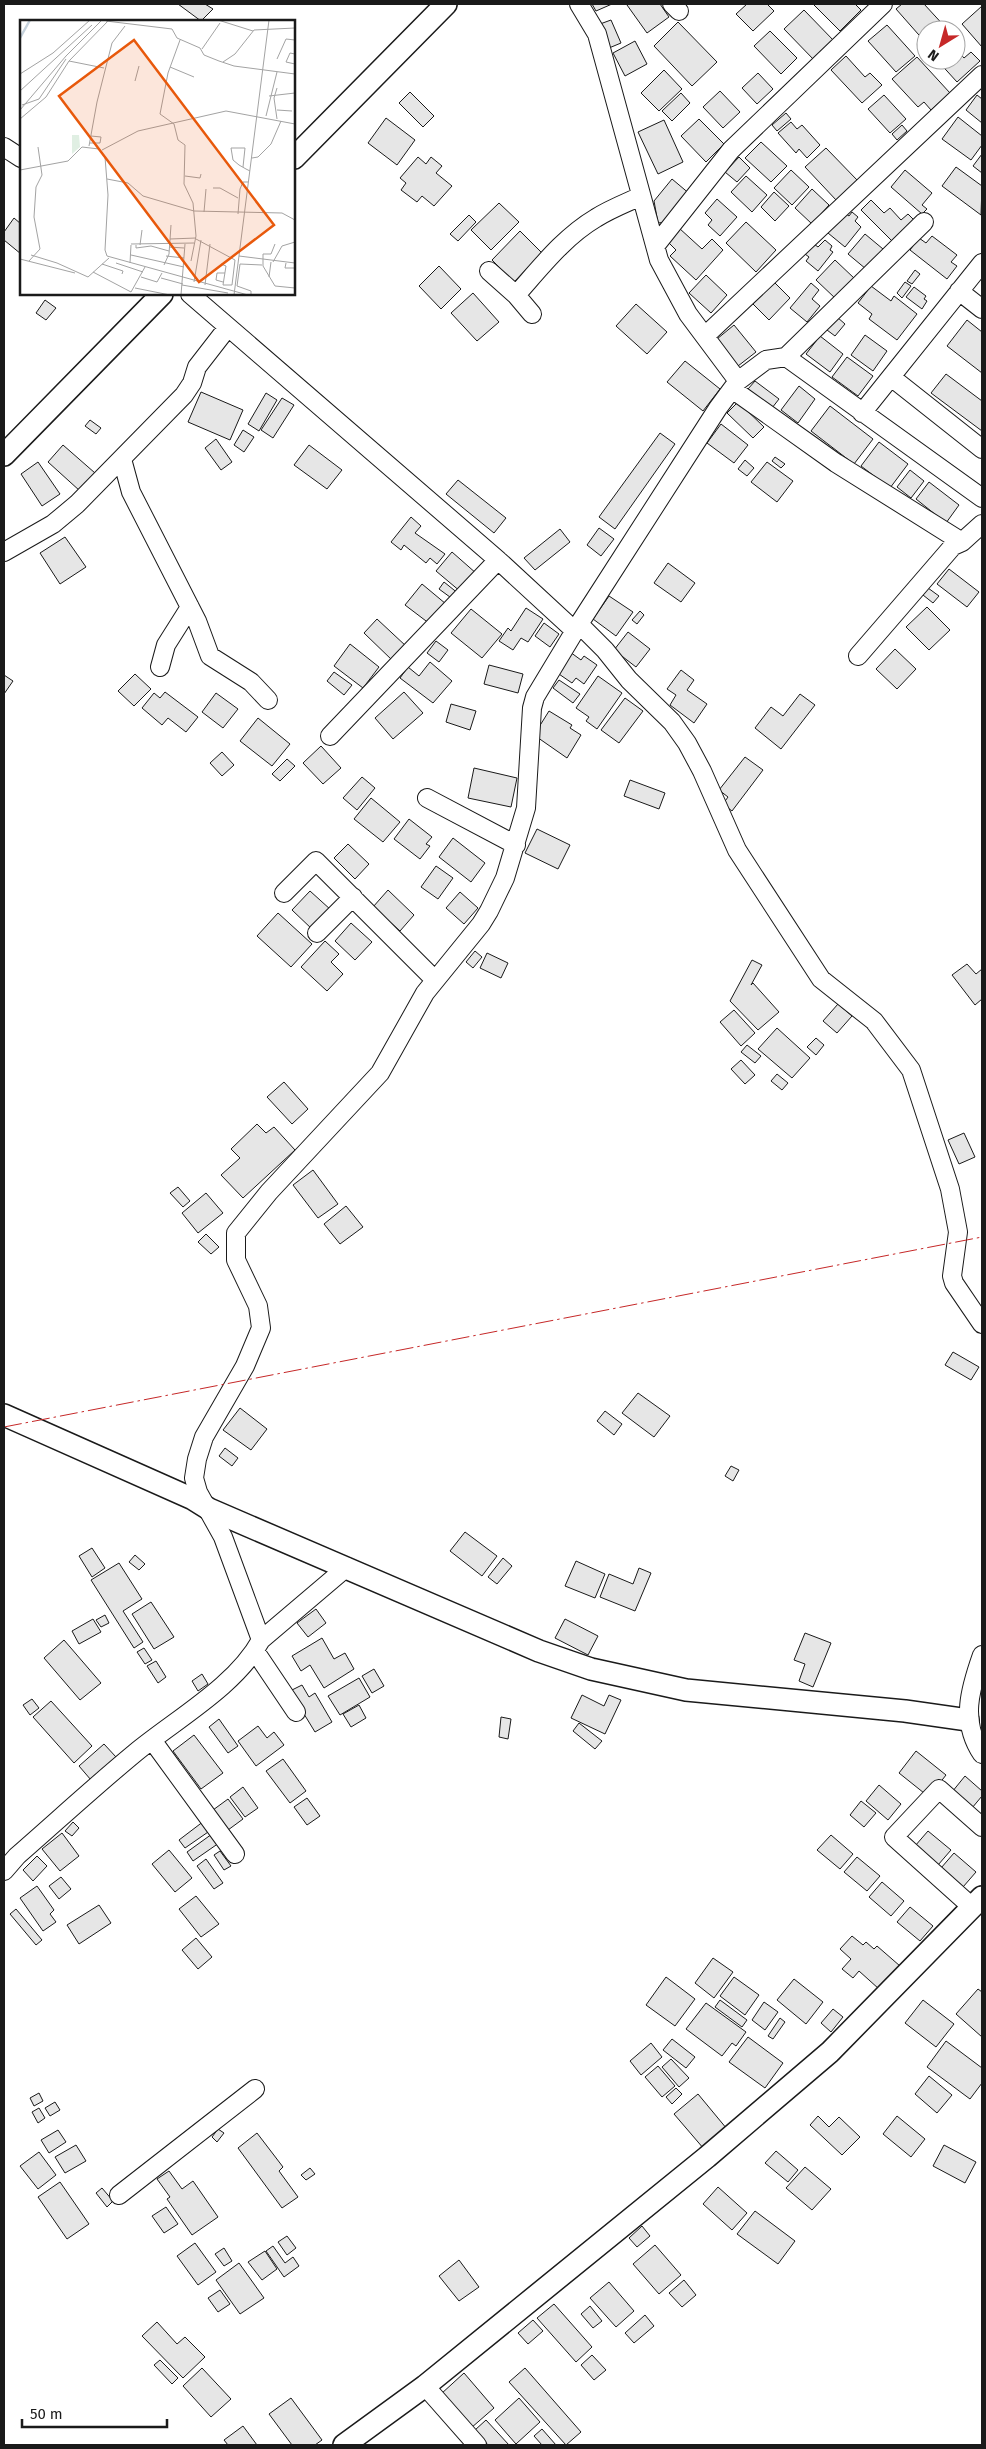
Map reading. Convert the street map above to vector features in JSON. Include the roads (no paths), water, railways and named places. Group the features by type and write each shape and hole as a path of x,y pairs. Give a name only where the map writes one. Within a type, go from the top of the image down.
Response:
{"street":[{"path":"295,157 446,4"},
{"path":"579,4 597,34 659,260 688,314 705,336 735,385 836,463 962,542"},
{"path":"656,245 731,150 883,4"},
{"path":"705,336 982,75"},
{"path":"4,147 20,157"},
{"path":"516,295 553,253 574,234 595,218 641,196"},
{"path":"296,1712 258,1645 224,1537 198,1492 194,1478 204,1437 245,1366 261,1328 258,1306 236,1260 236,1233 269,1192 380,1073 425,993 481,924 489,911 505,878 526,808 532,708 535,697 577,628 735,385 766,360 786,357 924,222"},
{"path":"862,413 982,263"},
{"path":"489,271 516,295 532,314"},
{"path":"960,291 982,309"},
{"path":"4,455 161,295"},
{"path":"191,295 577,628 605,650 629,680 672,722 687,743 702,771 737,850 821,979 874,1021 910,1070 950,1189 958,1232 952,1276 954,1283 982,1324"},
{"path":"4,552 53,524 122,459 184,395 192,383 196,367 228,327"},
{"path":"786,357 982,498"},
{"path":"891,377 982,449"},
{"path":"122,459 131,492 190,607 210,656 250,682 268,700"},
{"path":"858,656 953,546 962,542 982,524"},
{"path":"330,736 498,560"},
{"path":"160,667 166,645 190,607"},
{"path":"428,798 516,845"},
{"path":"284,893 316,860 436,980"},
{"path":"317,933 353,897"},
{"path":"4,1415 193,1499 209,1509 346,1566 539,1651 591,1669 686,1690 905,1711 968,1720"},
{"path":"4,1871 17,1856 152,1740 249,1661 258,1645 346,1566"},
{"path":"982,1655 968,1696 968,1720 982,1754"},
{"path":"152,1740 235,1854"},
{"path":"344,2445 425,2386 707,2157 830,2052 977,1902 894,1837 939,1790 982,1827"},
{"path":"119,2195 255,2089"},
{"path":"425,2386 477,2445"}]}
